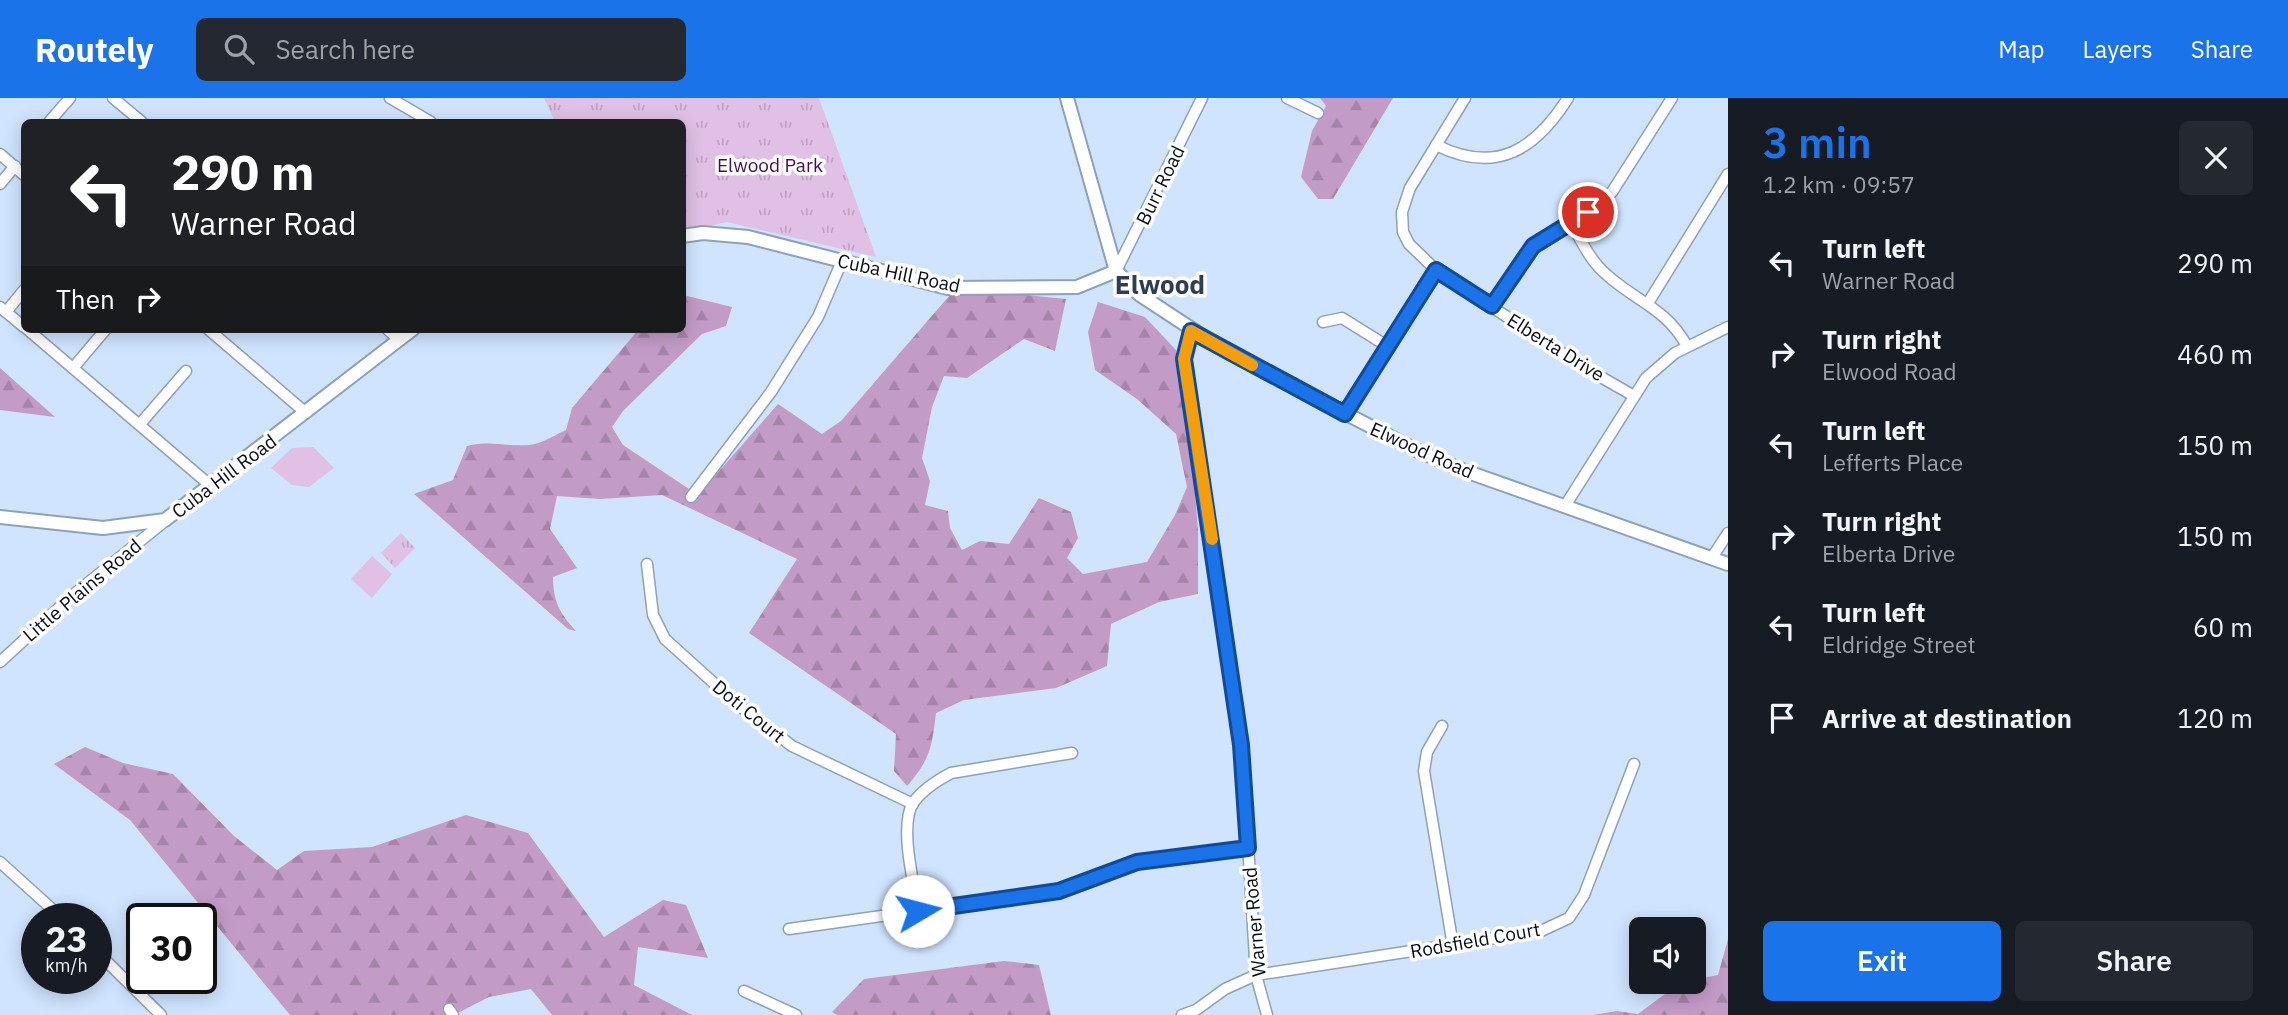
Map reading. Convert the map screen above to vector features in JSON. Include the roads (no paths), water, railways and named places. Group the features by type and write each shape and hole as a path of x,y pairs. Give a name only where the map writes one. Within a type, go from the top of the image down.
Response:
{"main road":[{"name":"Elwood Road","path":"1067,98 1116,271 1140,295 1191,331 1428,456 1728,564"},
{"name":"Cuba Hill Road","path":"686,235 703,233 748,237 948,288 1077,288 1116,271"},
{"name":"Cuba Hill Road","path":"0,516 103,528 165,520 407,333"}],"street":[{"path":"52,119 70,98"},
{"path":"113,98 138,119"},
{"path":"390,98 426,119"},
{"name":"Burr Road","path":"1116,271 1202,98"},
{"path":"1287,98 1318,113"},
{"name":"Elberta Drive","path":"1465,98 1410,188 1402,212 1403,232 1409,244 1436,270 1580,365 1634,396"},
{"path":"1436,145 1469,158 1503,156 1532,143 1546,131 1568,98"},
{"path":"1492,306 1533,246 1601,203 1612,192 1672,98"},
{"path":"0,155 21,172"},
{"path":"0,184 15,166"},
{"path":"1648,303 1728,174"},
{"path":"1570,221 1593,261 1607,276 1671,321 1687,346"},
{"path":"691,497 771,393 818,317 842,261"},
{"path":"1345,414 1436,270"},
{"path":"21,293 3,310 21,324"},
{"path":"1323,322 1342,318 1387,346"},
{"path":"1565,506 1634,396 1661,363 1687,346 1728,327"},
{"name":"Warner Road","path":"1191,331 1184,359 1241,745 1256,975 1267,1015"},
{"path":"32,333 211,486"},
{"path":"74,368 103,333"},
{"path":"213,333 306,413"},
{"path":"391,333 398,339"},
{"path":"140,424 186,371"},
{"name":"Little Plains Road","path":"0,662 73,595 165,520"},
{"path":"1711,559 1728,533"},
{"name":"Doti Court","path":"647,564 653,615 665,639 737,704 792,746 913,804"},
{"path":"1442,726 1427,752 1424,771 1453,946"},
{"path":"918,911 907,827 913,804 937,780 951,773 1072,753"},
{"name":"Rodsfield Court","path":"1182,1015 1196,1010 1225,989 1256,975 1541,931 1569,918 1584,895 1634,764"},
{"path":"789,929 1059,891 1137,862 1248,848"},
{"path":"0,862 45,903"},
{"path":"112,967 161,1015"},
{"path":"744,991 796,1015"}],"district":[{"name":"Elwood","path":"1160,284"}],"park label":[{"name":"Elwood Park","path":"770,165"}]}
